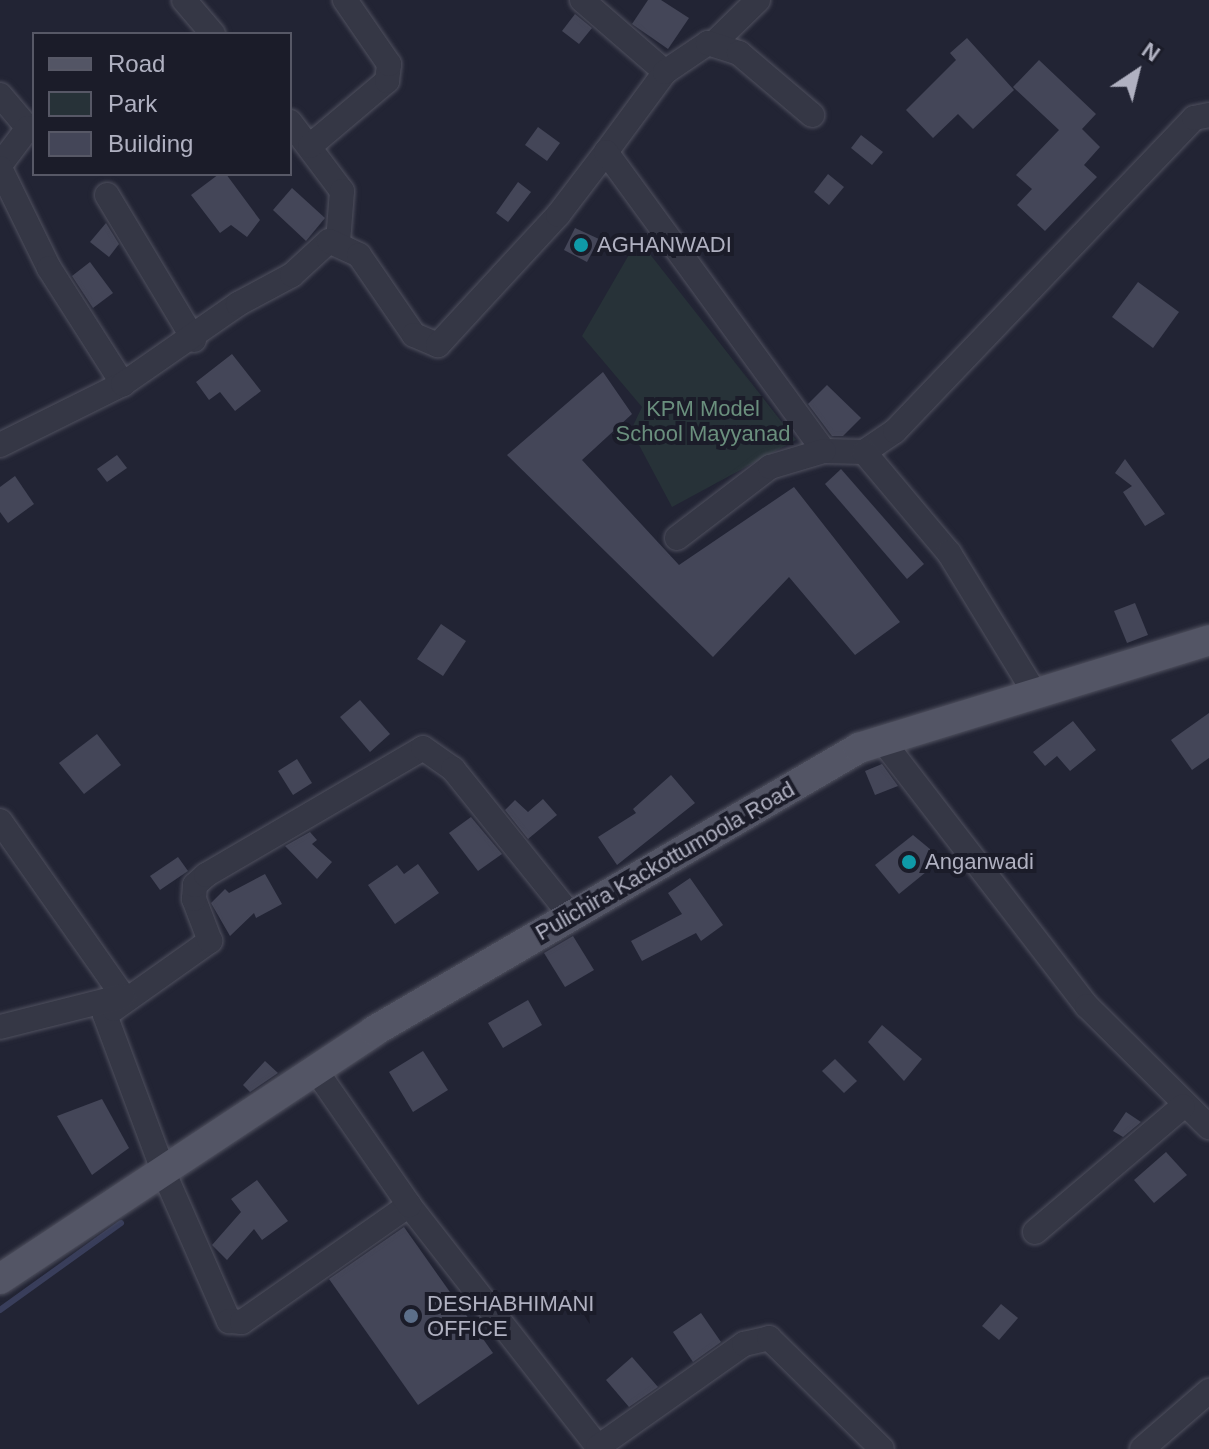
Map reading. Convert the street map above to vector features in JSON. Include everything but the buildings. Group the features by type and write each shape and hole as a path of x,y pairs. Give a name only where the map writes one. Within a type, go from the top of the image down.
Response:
{"main road":[{"name":"Pulichira Kackottumoola Road","path":"0,1279 317,1072 374,1031 882,740 1209,640"}],"street":[{"path":"184,0 211,32"},
{"path":"310,146 387,81 389,64 345,0"},
{"path":"582,0 665,72"},
{"path":"0,445 123,384 194,340 238,304 292,275 329,241 338,242 359,255 414,335 438,345 558,215 665,72 686,53 715,42 758,0"},
{"path":"715,42 739,53 812,115"},
{"path":"0,95 28,128 0,167 49,268 123,384"},
{"path":"677,538 770,467 824,451 864,452 895,431 1194,118 1209,115"},
{"path":"292,124 342,191 338,242"},
{"path":"606,152 824,451"},
{"path":"107,195 194,340"},
{"path":"864,452 949,553 1036,695"},
{"path":"882,740 1087,1006 1183,1106 1209,1127"},
{"path":"105,1015 210,941 194,899 195,885 206,875 423,748 453,769 571,916"},
{"path":"0,821 123,996"},
{"path":"105,1015 123,996"},
{"path":"0,1027 123,996"},
{"path":"105,1015 164,1173 229,1321 242,1322 409,1205"},
{"path":"317,1072 409,1205 598,1447 744,1344 769,1338 882,1449"},
{"path":"1035,1232 1183,1106"},
{"path":"1142,1449 1209,1391"}],"green space":[{"name":"KPM Model School Mayyanad","path":"638,239 796,440 672,507 631,430 642,407 582,336"}],"waterway":[{"path":"0,1310 121,1223"}],"place":[{"name":"AGHANWADI","path":"581,245"},
{"name":"Anganwadi","path":"909,862"},
{"name":"DESHABHIMANI OFFICE","path":"411,1316"}]}
